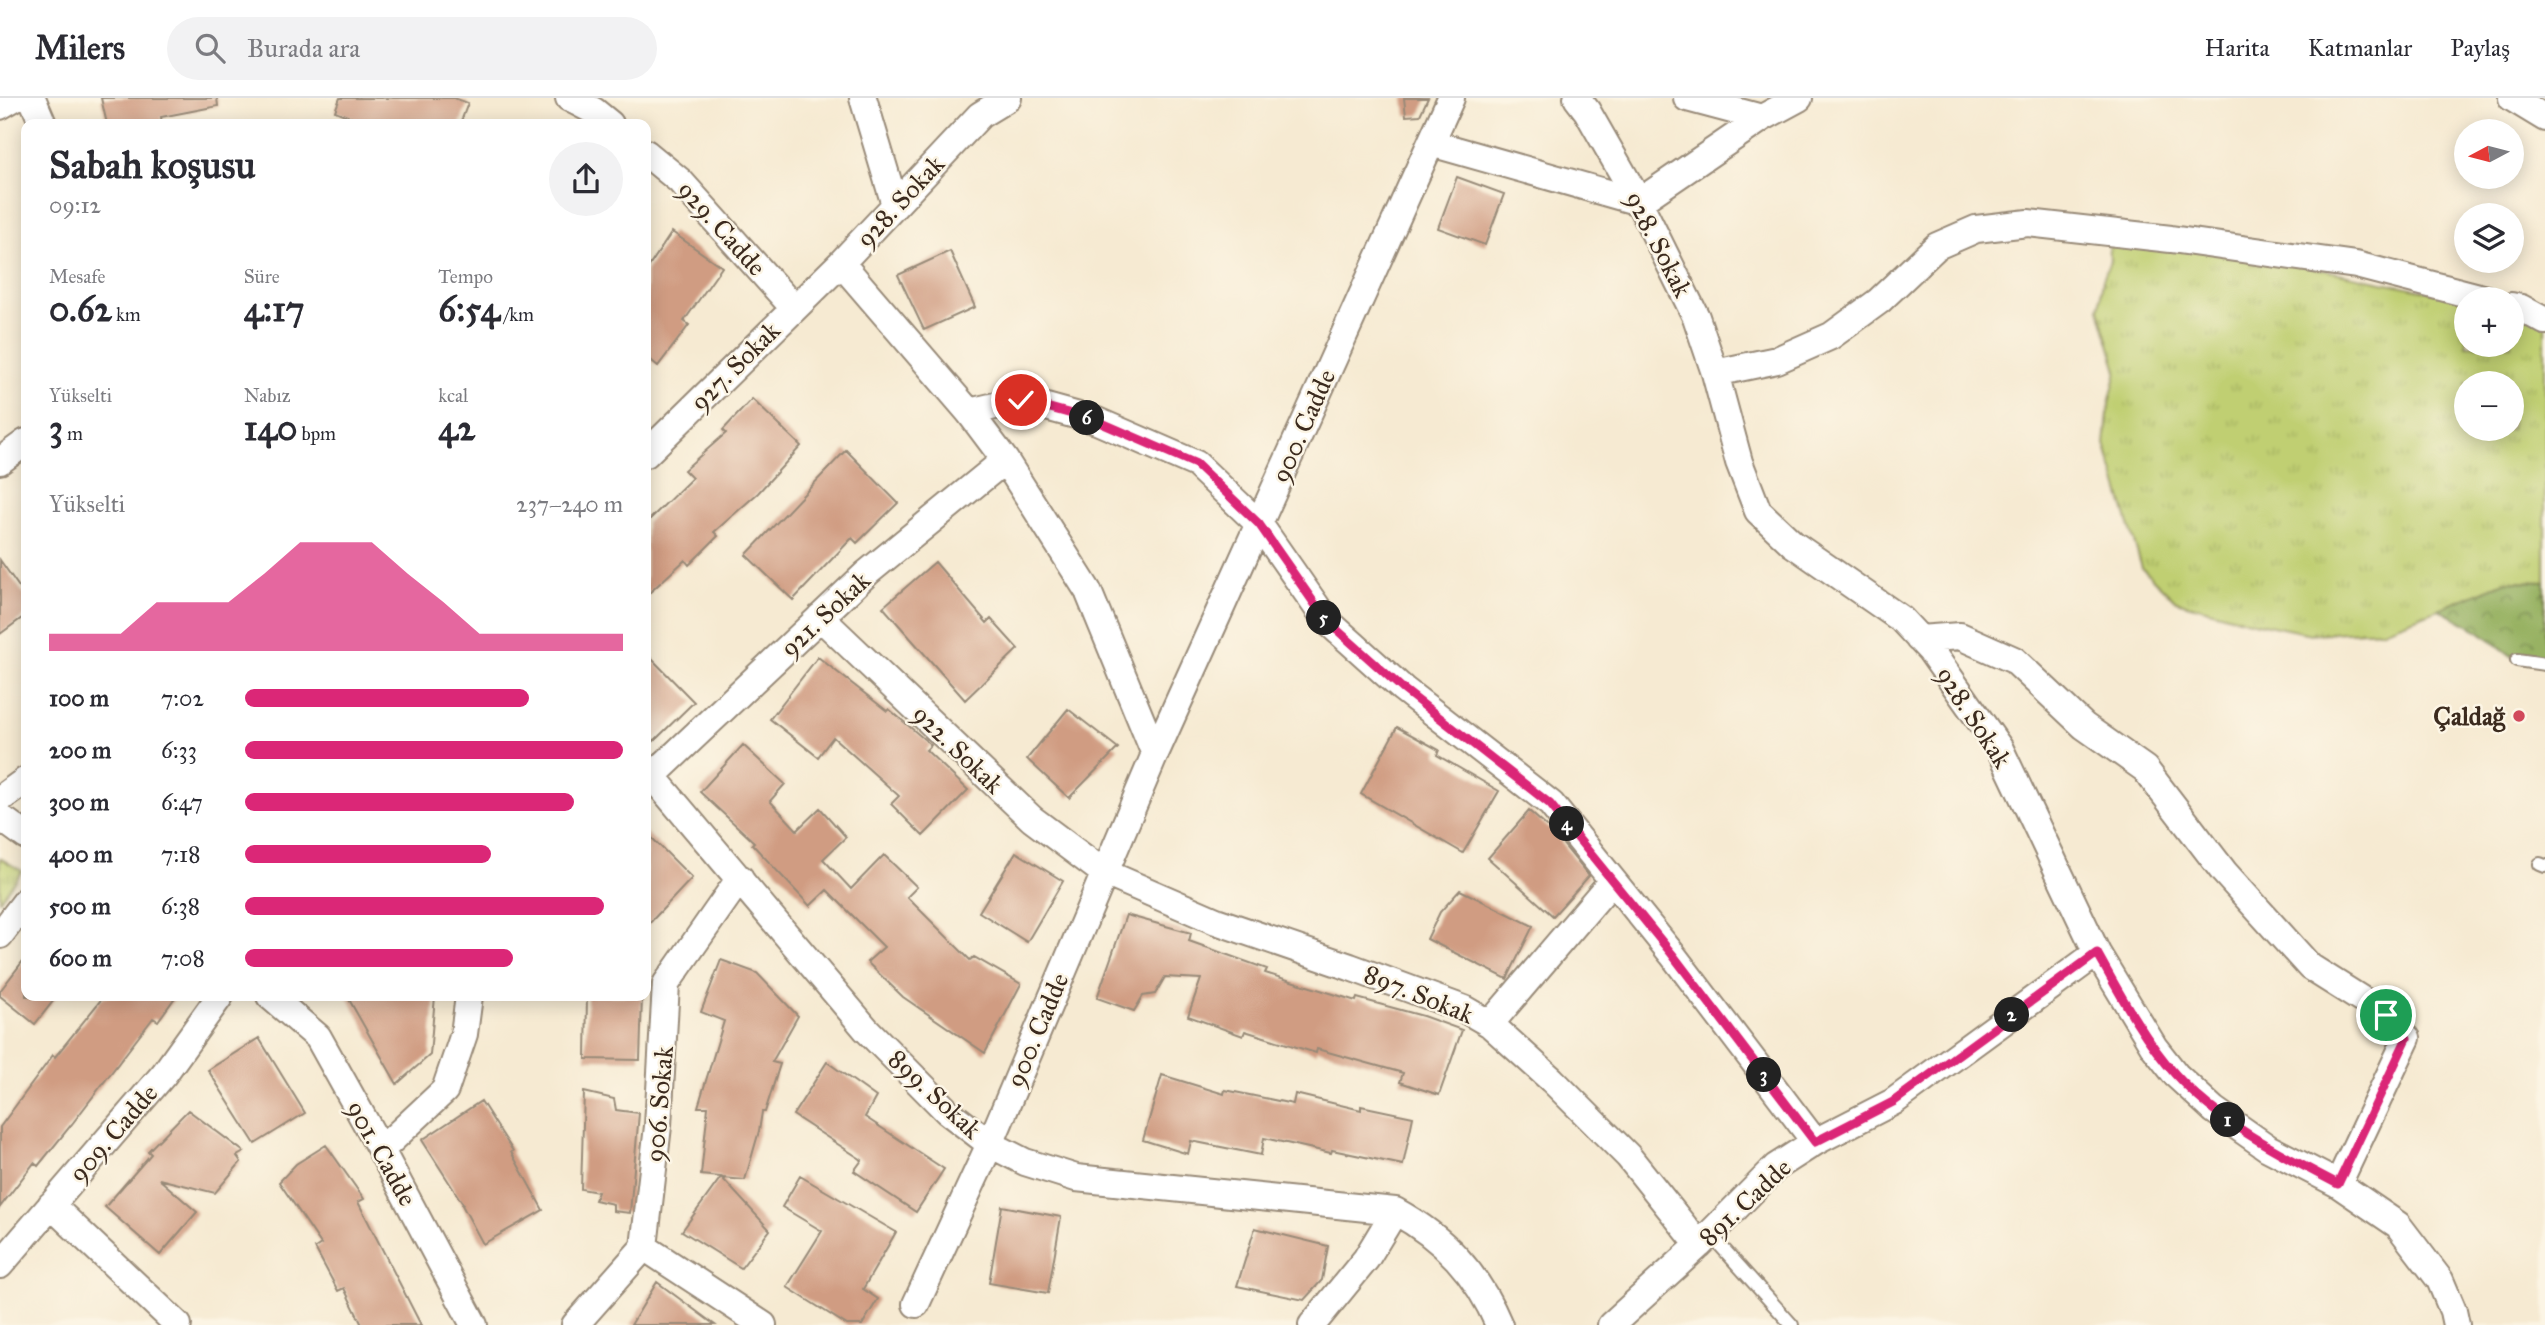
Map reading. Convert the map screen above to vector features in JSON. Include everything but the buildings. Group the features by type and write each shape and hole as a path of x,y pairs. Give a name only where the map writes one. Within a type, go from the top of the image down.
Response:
{"street":[{"path":"0,106 14,98"},
{"path":"32,98 41,119"},
{"path":"569,98 596,119"},
{"path":"863,98 895,205"},
{"name":"928. Sokak","path":"794,308 841,263 980,115 1008,98"},
{"name":"900. Cadde","path":"916,1304 990,1144 1155,754 1451,98"},
{"name":"928. Sokak","path":"1577,98 1639,202 1696,317 1715,373 1739,462 1758,511 1793,544 1901,619 1930,650 2000,749 2097,953 2122,998 2176,1075 2214,1110 2267,1148 2338,1184 2398,1225 2440,1280 2460,1320"},
{"path":"1687,98 1762,118"},
{"path":"1431,143 1639,202 1762,118 1799,98"},
{"path":"2512,98 2545,118"},
{"name":"929. Cadde","path":"651,157 680,181 794,308"},
{"path":"1715,373 1777,360 1832,336 1879,301 1937,246 1976,229 2028,222 2356,265 2454,290"},
{"path":"841,263 969,412 1005,460 1088,591 1126,689 1155,754"},
{"name":"927. Sokak","path":"651,449 794,308"},
{"path":"2524,312 2545,321"},
{"path":"969,412 1021,400 1097,421 1196,464 1259,524 1326,620 1403,689 1550,804 1672,954 1815,1142"},
{"path":"0,461 21,446"},
{"name":"921. Sokak","path":"651,773 867,573 1005,460"},
{"name":"922. Sokak","path":"820,617 1032,819 1103,872"},
{"path":"1919,639 1960,636 2014,660 2084,726 2145,769 2224,872 2310,967 2386,1015 2407,1038 2338,1184"},
{"name":"899. Sokak","path":"651,779 740,878 866,1029 947,1111 990,1144 1025,1162 1076,1178 1395,1211 1419,1224 1453,1252 1488,1300 1499,1325"},
{"path":"0,799 21,784"},
{"path":"0,817 21,832"},
{"name":"897. Sokak","path":"1103,872 1216,921 1464,1009 1490,1024 1552,1080 1628,1156 1704,1240"},
{"name":"906. Sokak","path":"645,1247 659,1126 666,984 740,878"},
{"path":"1490,1024 1612,881"},
{"path":"0,935 21,908"},
{"name":"891. Cadde","path":"1611,1325 1704,1240 1776,1167 1815,1142 1893,1102 2097,953"},
{"name":"909. Cadde","path":"0,1265 164,1074 216,1001"},
{"name":"901. Cadde","path":"277,1001 318,1037 474,1325"},
{"path":"381,1150 445,1090 464,1034 468,1001"},
{"path":"51,1205 178,1325"},
{"path":"1312,1325 1366,1259 1395,1211"},
{"path":"575,1325 645,1247 763,1325"}],"lane":[{"path":"2517,660 2545,664"},
{"path":"1704,1240 1792,1325"}],"green space":[{"path":"2109,232 2171,239 2454,297 2454,357 2524,357 2524,312 2545,321 2545,582 2507,581 2383,630 2311,634 2253,622 2176,601 2142,568 2105,444 2109,404 2117,371 2099,309 2103,279 2110,261"},
{"path":"2507,581 2545,582 2545,664 2517,660 2479,631 2439,609"},
{"path":"0,858 21,872 0,900"}],"place":[{"name":"Çaldağ","path":"2519,716"}],"route":[{"path":"1021,400 1097,421 1196,464 1259,524 1326,620 1403,689 1550,804 1672,954 1815,1142 1893,1102 2097,953 2122,998 2176,1075 2214,1110 2267,1148 2338,1184 2407,1038 2386,1015"}]}
